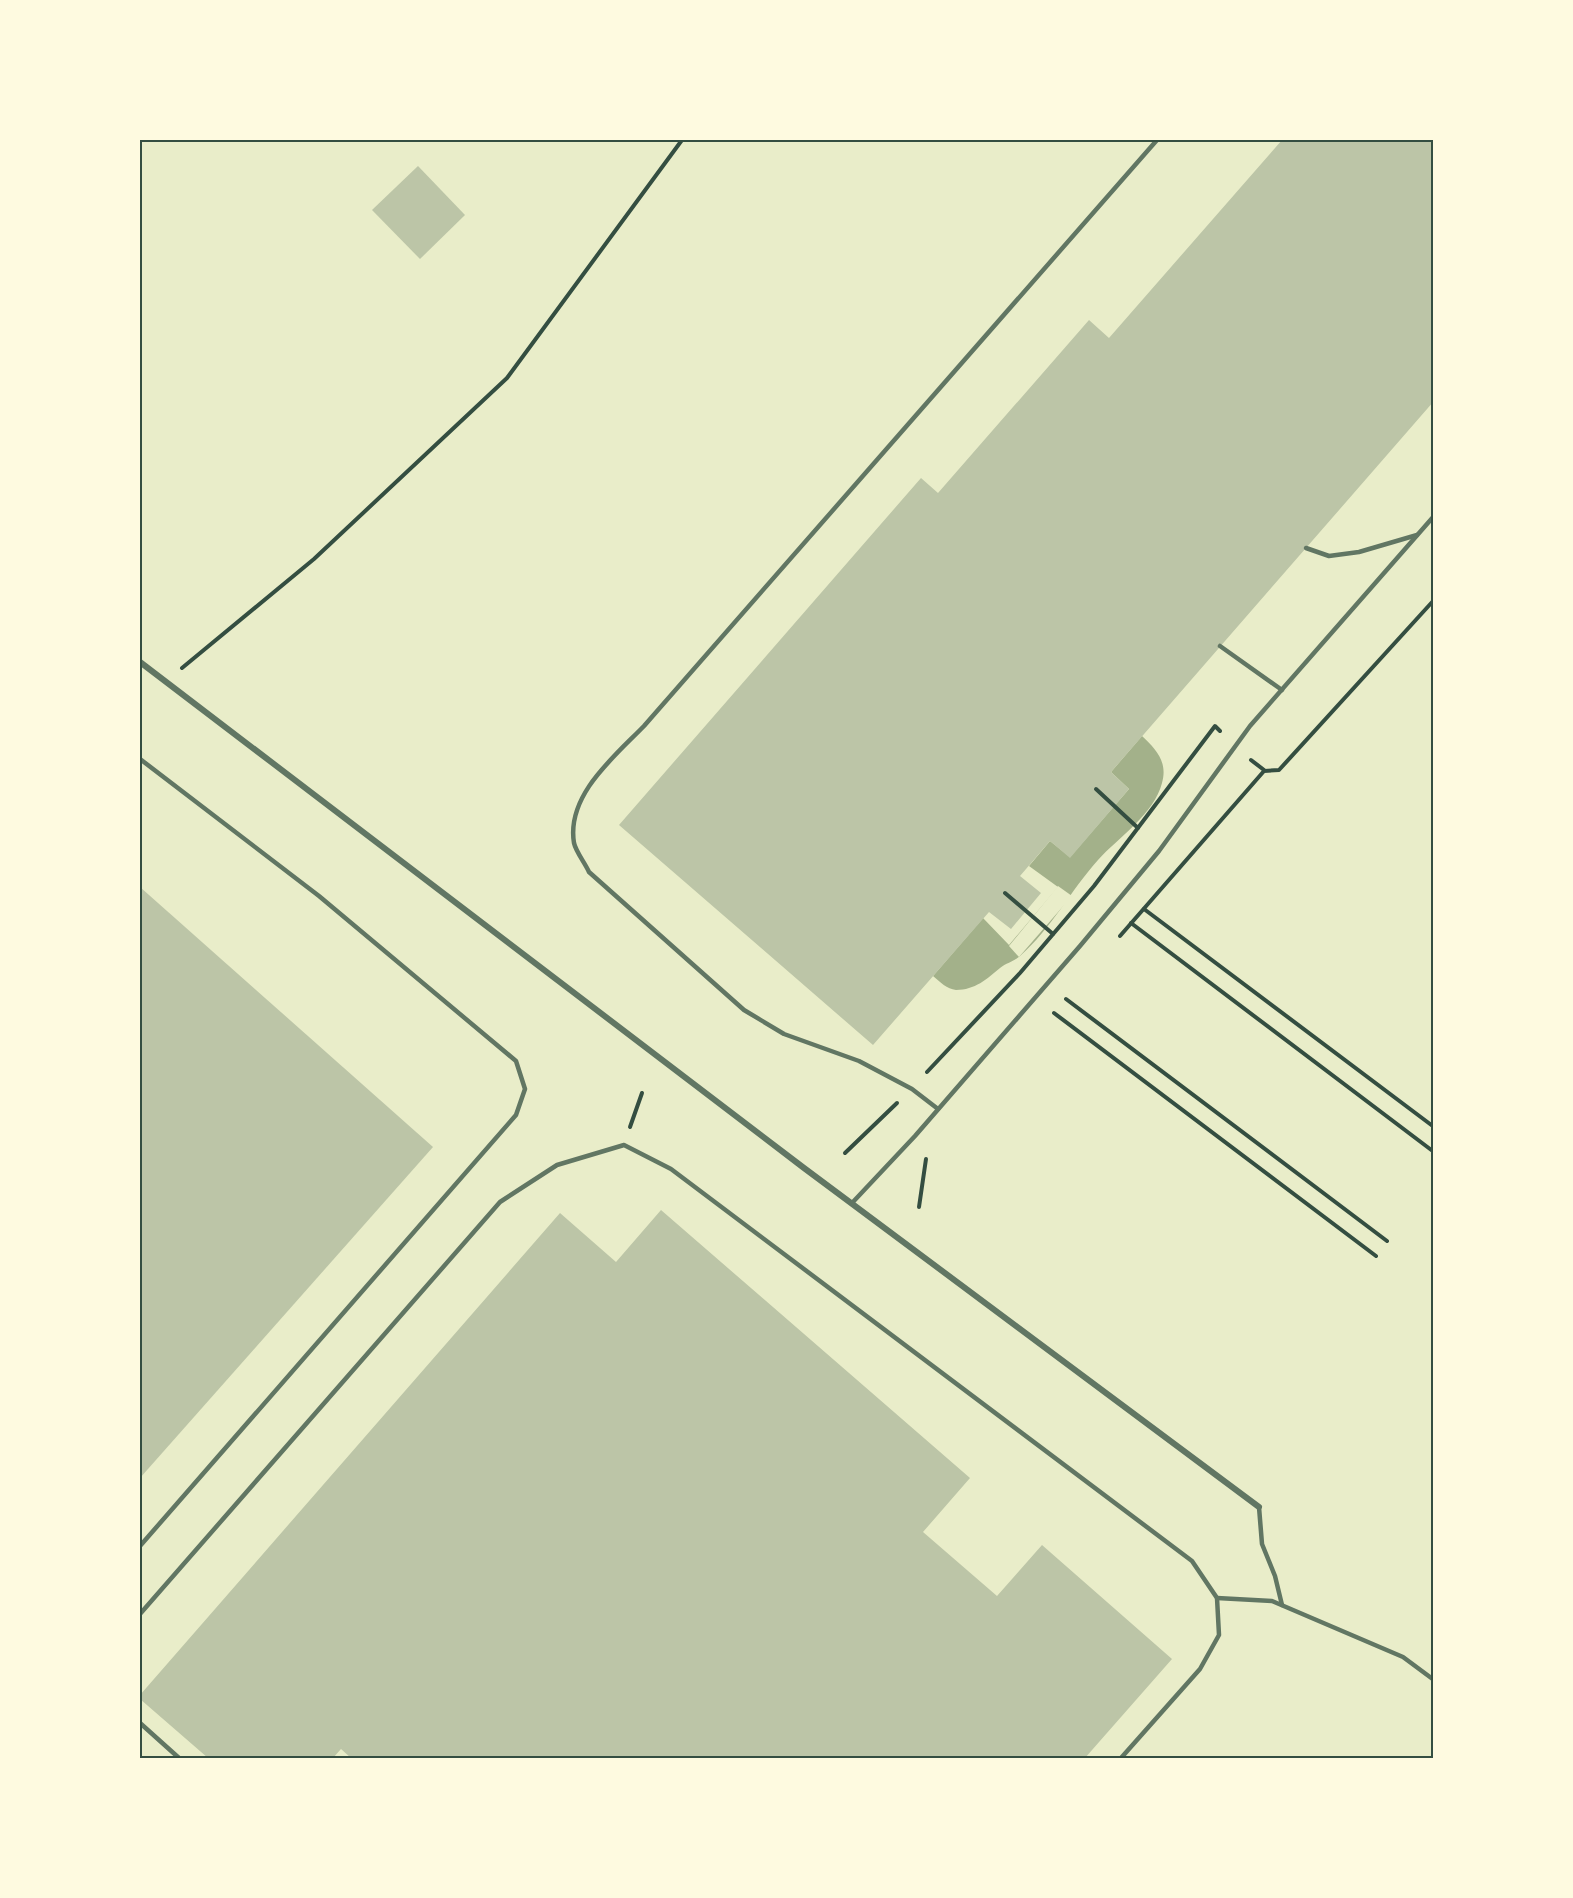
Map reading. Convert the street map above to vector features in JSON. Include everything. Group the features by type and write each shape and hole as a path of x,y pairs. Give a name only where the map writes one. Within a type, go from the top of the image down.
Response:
{"street":[{"path":"140,662 852,1203 1259,1507"}],"lane":[{"path":"938,1109 912,1089 859,1061 784,1034 744,1010 589,872 574,843 576,817 589,784 652,717 1157,140"},
{"path":"852,1203 938,1109 1114,906 1159,851 1250,726 1434,516"},
{"path":"1306,548 1329,556 1359,552 1417,536"},
{"path":"1220,646 1281,690"},
{"path":"140,759 318,896 516,1061 525,1089 516,1115 140,1546"},
{"path":"140,1614 500,1202 557,1165 624,1144 681,1176 1192,1561 1217,1598 1220,1635 1200,1669 1121,1758"},
{"path":"1259,1507 1262,1544 1275,1576 1282,1605"},
{"path":"1217,1598 1272,1601 1403,1657 1434,1680"},
{"path":"140,1723 179,1758"}],"path":[{"path":"165,682 314,559 507,378 682,140"},
{"path":"1119,938 1264,771 1279,770 1434,600"},
{"path":"845,1153 912,1089 1053,934 1094,886 1136,826 1215,726 1221,732"},
{"path":"1251,759 1264,771"},
{"path":"1096,789 1136,826"},
{"path":"1094,886 1132,923 1434,1152"},
{"path":"1005,893 1053,934"},
{"path":"1144,909 1434,1127"},
{"path":"1046,1022 1072,991"},
{"path":"1066,999 1387,1241"},
{"path":"1054,1013 1376,1256"},
{"path":"624,1144 642,1093"},
{"path":"919,1207 924,1162 931,1154"}],"shaded area":[{"path":"1142,736 1160,756 1163,769 1158,794 1144,815 1098,860 1051,922 1018,958 1002,966 980,983 963,990 956,990 941,983 933,976 983,918 1009,945 1058,887 1029,866 1050,841 1070,857 1129,789 1111,772"}],"pier":[{"path":"1058,886 1072,896 1019,957 1009,946"}],"building":[{"path":"1282,140 1434,140 1434,401 1111,772 1129,789 1070,858 1050,841 1020,876 1041,893 1011,929 989,912 873,1045 619,825 921,478 938,493 1089,320 1109,338"},
{"path":"418,166 465,215 420,259 372,210"},
{"path":"140,887 433,1147 140,1478"},
{"path":"661,1210 970,1478 923,1532 997,1596 1042,1545 1172,1659 1085,1758 351,1758 341,1749 333,1758 208,1758 140,1699 140,1695 560,1213 616,1262"}]}
